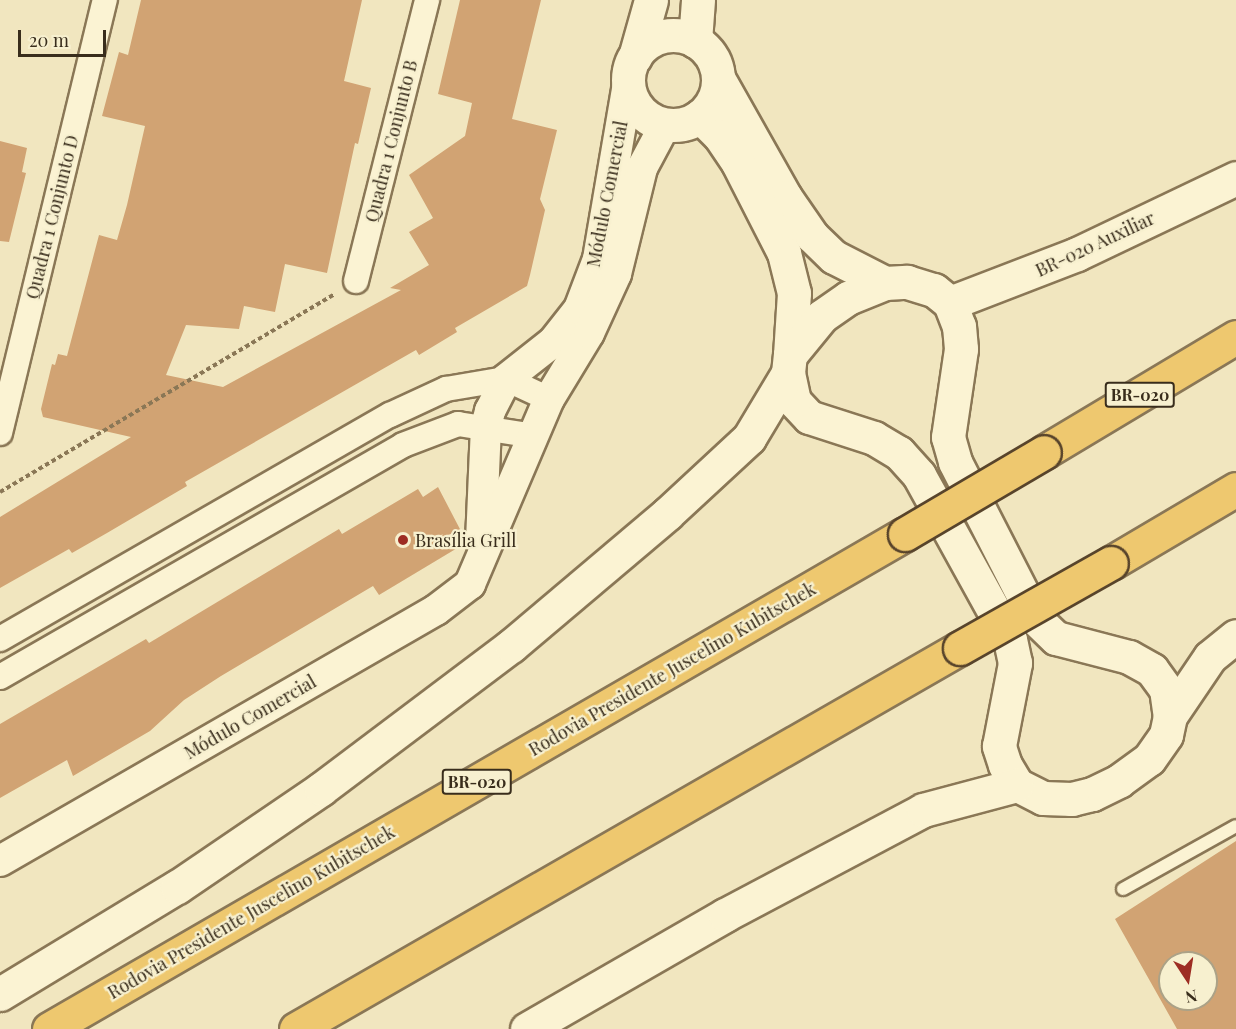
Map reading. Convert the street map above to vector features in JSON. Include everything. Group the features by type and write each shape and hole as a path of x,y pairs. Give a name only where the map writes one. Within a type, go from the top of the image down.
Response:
{"highway":[{"name":"Rodovia Presidente Juscelino Kubitschek","path":"49,1029 905,534 1236,337"},
{"path":"296,1029 1111,563 1236,489"}],"main road":[{"path":"631,70 656,39 683,36 695,41 715,63 718,78 717,92 700,116 683,124 665,124 637,107 631,70 651,0"},
{"path":"695,41 698,0"},
{"path":"718,78 785,197 812,236 834,257 885,283"},
{"path":"0,994 206,868 321,789 511,646 667,514 749,438 789,364 822,316 848,298 885,283 907,282 934,290 950,303 959,326 961,349 948,437 955,462 1035,618 1056,638 1129,657 1152,670 1166,689 1170,716 1166,735 1149,759 1092,794 1072,799 1042,798 1017,785 999,746 1015,663 1010,640 919,475 899,453 874,438 810,417 794,401 789,364 794,293 784,253 738,164 720,136 700,116"},
{"name":"BR-020 Auxiliar","path":"950,303 1077,254 1236,177"},
{"path":"1170,716 1210,657 1236,636"},
{"path":"530,1028 725,915 923,810 1017,785"}],"street":[{"name":"Quadra 1 Conjunto D","path":"0,433 105,0"},
{"name":"Quadra 1 Conjunto B","path":"356,282 427,0"},
{"name":"Módulo Comercial","path":"481,554 486,426 506,379 553,342 579,309 598,259 631,70"},
{"name":"Módulo Comercial","path":"0,861 436,610 470,584 549,399 589,333 616,274 642,168 665,124"},
{"name":"Módulo Comercial","path":"0,639 390,415 446,389 506,379"},
{"path":"506,379 549,399"},
{"path":"390,415 403,445"},
{"path":"0,677 403,445 458,424 486,426 535,436"}],"lane":[{"path":"1123,889 1236,826"}],"path":[{"path":"0,492 356,282"}],"building":[{"path":"141,0 362,0 344,81 371,88 358,144 355,143 327,273 285,264 275,312 244,306 239,329 186,325 166,375 223,387 401,290 390,288 429,265 409,232 433,218 409,175 465,136 472,103 438,94 460,0 541,0 512,119 557,130 540,199 545,210 530,275 527,286 455,328 457,332 419,355 416,350 185,482 187,486 107,533 72,553 69,549 0,588 0,517 131,437 43,417 41,409 52,364 55,365 58,354 67,356 99,235 117,240 127,205 145,126 102,116 119,52 128,55"},
{"path":"0,141 27,148 22,172 26,173 9,242 0,241"},
{"path":"438,487 462,533 459,547 379,595 373,586 221,676 184,700 150,731 73,776 67,760 0,798 0,724 146,639 149,643 339,529 342,534 418,489 423,497"},
{"path":"1236,841 1236,1029 1177,1029 1167,1011 1218,1011 1218,951 1158,951 1158,995 1115,919"}],"place":[{"name":"Brasília Grill","path":"403,540"}]}
